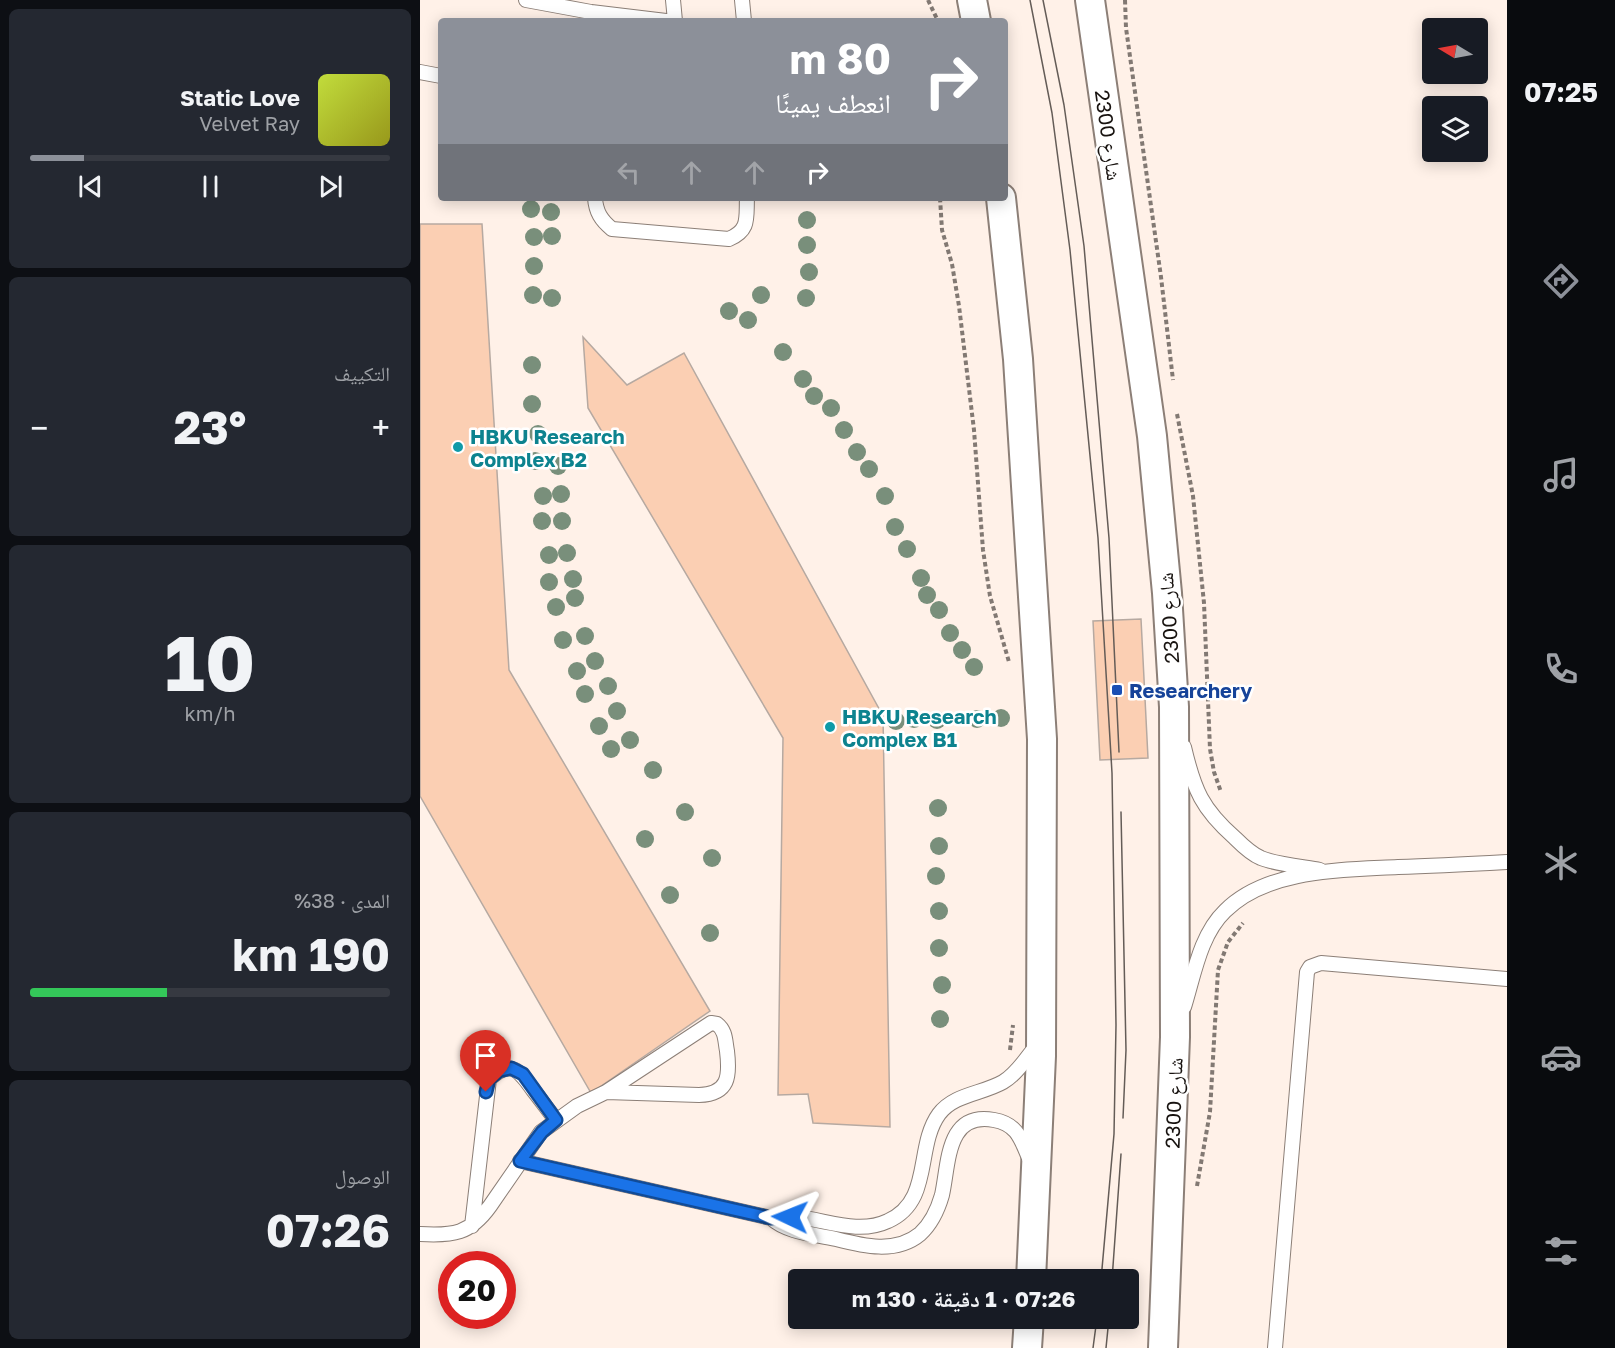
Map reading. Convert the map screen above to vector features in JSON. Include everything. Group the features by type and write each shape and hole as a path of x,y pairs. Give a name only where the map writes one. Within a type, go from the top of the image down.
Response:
{"street":[{"path":"972,0 975,18"},
{"name":"شارع 2300","path":"1090,0 1152,436 1167,593 1174,706 1175,1037 1163,1348"},
{"path":"1001,201 1018,359 1042,739 1040,1041 1032,1269"},
{"path":"1027,1348 1028,1329"}],"lane":[{"path":"526,0 644,18"},
{"path":"673,0 675,18"},
{"path":"742,0 744,18"},
{"path":"420,72 438,75"},
{"path":"595,201 596,211 603,222 612,229 729,239 739,234 745,226 747,201"},
{"path":"1174,706 1191,774 1199,796 1219,824 1261,858 1325,871"},
{"path":"1175,1037 1200,953 1210,931 1224,911 1244,896 1267,884 1325,871 1507,862"},
{"path":"1275,1348 1307,972 1310,967 1321,963 1507,979"},
{"path":"420,1234 451,1234 472,1226 490,1206 542,1132 556,1120 577,1106 606,1092 711,1023 722,1028 729,1067 728,1078 721,1089 711,1095 606,1092"},
{"path":"520,1161 771,1218 784,1216 852,1227 871,1227 889,1221 904,1210 915,1195 922,1177 930,1128 940,1112 954,1100 990,1089 1006,1081 1040,1041"},
{"path":"472,1226 489,1079 499,1071 511,1068 523,1074 556,1120"},
{"path":"771,1218 782,1226 853,1243 876,1247 899,1246 919,1234 934,1216 942,1195 949,1150 960,1130 973,1121 987,1119 1005,1122 1016,1130 1036,1178"}],"path":[{"path":"928,0 937,18"},
{"path":"940,201 942,230 952,264 959,306 974,430 983,550 990,596 1010,663"},
{"path":"1196,1191 1210,1112 1218,970 1228,942 1247,918"},
{"path":"1006,1081 1014,1015"}],"building":[{"name":"HBKU Research Complex B2","path":"420,224 482,224 509,670 710,1011 591,1093 420,796"},
{"name":"HBKU Research Complex B1","path":"583,337 627,385 684,353 883,716 890,1127 813,1123 808,1094 778,1095 783,738 588,408"},
{"path":"1141,619 1148,758 1100,760 1093,621"}],"tram line":[{"path":"1030,0 1052,113 1070,250 1098,538 1112,773 1116,1025 1114,1134 1102,1269"},
{"path":"1043,0 1064,105 1084,246 1109,538 1119,752"},
{"path":"1121,812 1126,1050 1123,1118"},
{"path":"1113,1269 1121,1154"},
{"path":"1093,1348 1096,1329"},
{"path":"1106,1348 1108,1329"}],"place":[{"name":"HBKU Research Complex B2","path":"458,447"},
{"name":"Researchery","path":"1117,690"},
{"name":"HBKU Research Complex B1","path":"830,727"}],"route":[{"path":"486,1092 489,1079 499,1071 511,1068 523,1074 556,1120 542,1132 520,1161 771,1218 790,1217"}]}
